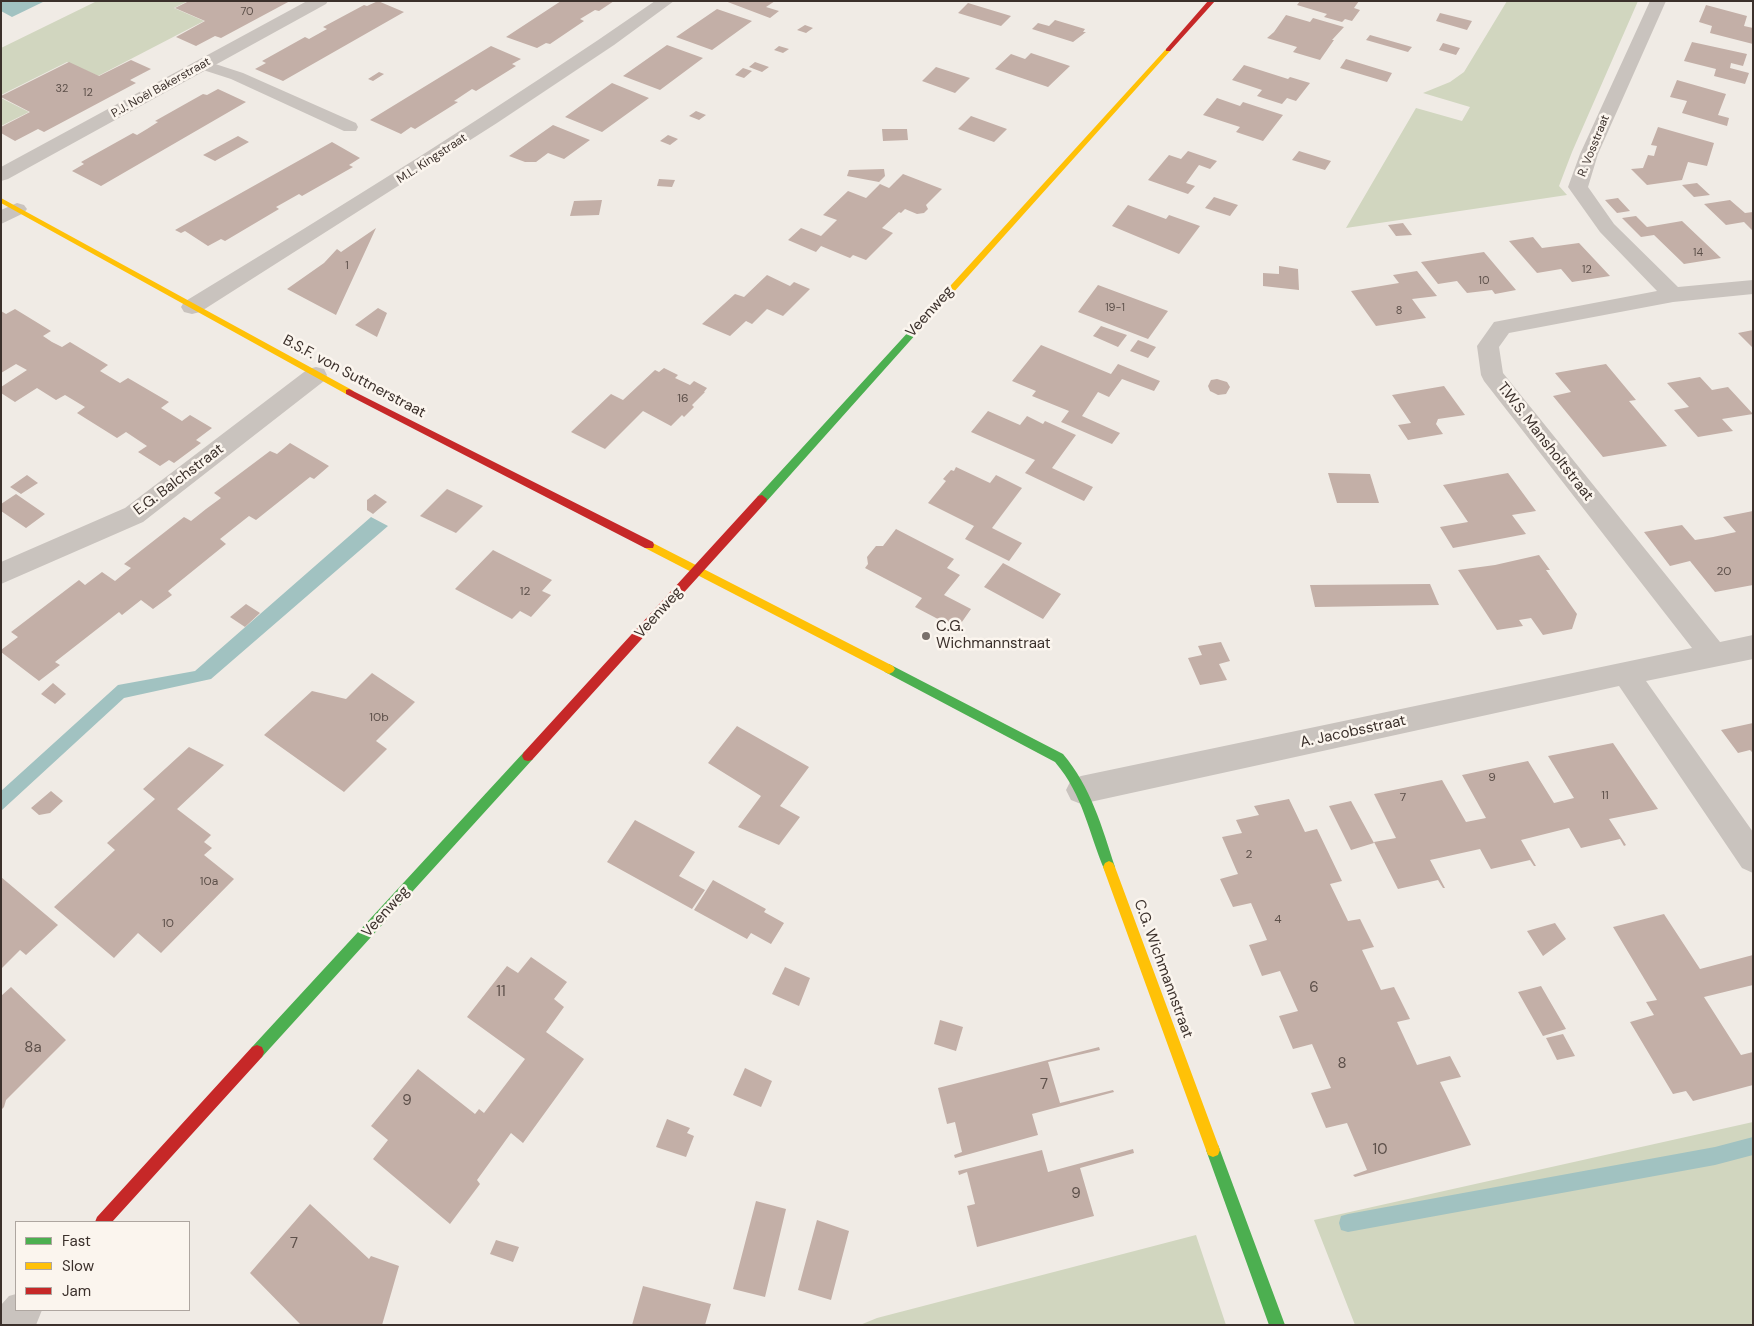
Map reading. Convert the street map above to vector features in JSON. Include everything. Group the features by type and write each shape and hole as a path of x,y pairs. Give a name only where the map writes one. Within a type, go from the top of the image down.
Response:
{"street":[{"name":"P.J. Noël Bakerstraat","path":"1,175 320,1"},
{"name":"M.L. Kingstraat","path":"192,307 421,166 569,70 666,1"},
{"name":"Veenweg","path":"103,1221 698,570 1212,1"},
{"name":"R. Vosstraat","path":"1658,1 1589,154 1578,187 1607,228 1673,294"},
{"name":"B.S.F. von Suttnerstraat","path":"6,209 316,375 698,570"},
{"name":"T.W.S. Mansholtstraat","path":"1714,655 1492,375 1488,346 1502,327 1673,294 1753,287"},
{"name":"E.G. Balchstraat","path":"1,574 134,515 316,375"},
{"name":"C.G. Wichmannstraat","path":"698,570 1042,748 1059,758 1070,769 1081,790 1278,1325"},
{"name":"A. Jacobsstraat","path":"1081,790 1625,673 1753,648"},
{"path":"1625,673 1753,858"},
{"path":"9,1325 21,1311"}],"lane":[{"path":"203,65 237,76 350,127"}],"green space":[{"path":"97,1 188,1 174,8 204,21 98,76 67,62 1,95 1,48"},
{"path":"1507,1 1638,1 1559,186 1567,195 1346,228 1416,108 1462,121 1470,107 1423,93 1450,82 1464,72"},
{"path":"1,98 29,112 1,126"},
{"path":"1753,1122 1753,1325 1355,1325 1314,1220"},
{"path":"1196,1235 1226,1325 860,1325 877,1318"}],"water":[{"path":"1,1 45,1 12,17 1,11"},
{"path":"371,517 388,526 211,679 124,698 1,811 1,791 118,685 195,671"}],"building":[{"path":"189,1 290,1 221,38 215,36 196,46 176,37 205,21 175,8"},
{"path":"378,1 404,12 283,81 255,69 266,63 262,61 305,37 309,39 327,29 323,27 364,5 367,6"},
{"path":"561,1 614,1 599,11 595,10 580,19 584,21 550,44 546,43 537,48 506,37"},
{"path":"725,1 775,1 766,7 779,11 770,18"},
{"path":"1300,1 1359,1 1354,8 1360,10 1352,21 1345,19 1342,22 1324,17 1327,14 1297,5"},
{"path":"968,3 1011,16 1001,26 958,13"},
{"path":"1706,5 1747,16 1744,26 1753,28 1753,44 1710,33 1712,26 1699,22"},
{"path":"717,9 752,21 712,50 676,37"},
{"path":"1440,13 1472,21 1467,30 1436,21"},
{"path":"1286,15 1310,22 1313,18 1344,27 1332,40 1334,40 1320,60 1293,52 1297,47 1267,38 1274,32"},
{"path":"1055,20 1085,29 1083,32 1086,32 1073,42 1032,29 1038,23 1049,26"},
{"path":"805,25 813,28 806,33 797,30"},
{"path":"1370,35 1412,47 1408,52 1366,40"},
{"path":"1692,42 1747,54 1743,66 1731,63 1730,68 1749,73 1745,84 1714,76 1716,69 1684,61"},
{"path":"1443,43 1460,48 1456,55 1439,50"},
{"path":"667,45 703,58 660,90 623,76"},
{"path":"491,46 521,59 512,64 516,66 476,91 472,89 454,101 458,102 415,129 411,127 401,134 370,120"},
{"path":"779,46 789,49 783,53 774,50"},
{"path":"1031,53 1070,66 1048,87 995,69 1011,54 1025,59"},
{"path":"1346,59 1392,73 1387,82 1340,68"},
{"path":"131,60 151,69 130,80 136,83 44,132 38,129 15,141 1,133 1,127 30,112 1,96 69,62 99,76"},
{"path":"755,62 769,67 762,72 749,67"},
{"path":"1244,65 1288,79 1290,77 1310,83 1296,101 1287,98 1282,104 1257,96 1262,90 1232,80"},
{"path":"936,67 970,78 955,93 922,81"},
{"path":"743,68 752,71 744,78 735,75"},
{"path":"379,72 384,74 373,81 368,79"},
{"path":"1677,80 1726,94 1718,115 1729,118 1727,126 1682,113 1687,101 1670,97"},
{"path":"612,83 649,98 602,132 565,117"},
{"path":"218,89 246,102 101,186 72,171 84,164 81,162 133,133 137,135 158,122 155,121 203,94 207,95"},
{"path":"1217,98 1240,106 1243,102 1283,115 1263,141 1236,132 1240,127 1203,115"},
{"path":"696,111 706,115 699,120 689,116"},
{"path":"971,116 1007,129 994,142 958,129"},
{"path":"553,125 590,140 564,159 548,153 536,162 525,162 509,156"},
{"path":"1658,127 1714,143 1707,166 1688,162 1682,180 1647,185 1631,169 1643,168 1648,155 1654,156 1657,146 1651,145"},
{"path":"882,129 907,129 908,140 883,141"},
{"path":"668,135 678,139 670,145 660,141"},
{"path":"238,136 249,142 215,161 203,155"},
{"path":"332,142 360,158 349,165 353,167 302,196 299,194 276,207 279,209 225,241 221,239 208,246 185,231 181,233 175,230"},
{"path":"1188,151 1217,161 1210,169 1199,165 1186,183 1195,186 1188,194 1148,180 1169,155 1181,159"},
{"path":"1299,151 1331,161 1325,170 1292,160"},
{"path":"884,169 885,176 879,182 847,176 849,170"},
{"path":"903,174 942,189 926,205 928,209 924,213 917,214 905,209 901,213 899,212 882,228 893,233 866,260 853,255 850,258 821,246 816,252 788,240 801,228 821,236 837,220 823,215 848,191 866,198 880,184 889,188"},
{"path":"659,179 675,180 672,187 657,186"},
{"path":"1697,183 1710,195 1694,197 1682,185"},
{"path":"1214,197 1238,205 1230,216 1205,208"},
{"path":"1618,198 1630,211 1617,213 1605,200"},
{"path":"602,200 599,215 570,216 574,201"},
{"path":"1730,200 1745,213 1753,212 1753,231 1744,222 1726,225 1704,204"},
{"path":"1128,205 1166,219 1169,215 1200,226 1179,254 1112,226"},
{"path":"1636,216 1647,227 1682,221 1721,258 1684,264 1654,235 1641,237 1622,218"},
{"path":"1403,223 1412,235 1396,236 1388,225"},
{"path":"376,228 336,315 287,289 324,263 337,249 341,252"},
{"path":"1533,237 1542,248 1579,243 1610,276 1572,282 1561,269 1537,273 1509,241"},
{"path":"1484,252 1516,290 1495,294 1492,290 1467,293 1457,281 1438,284 1421,262"},
{"path":"1279,266 1298,269 1299,290 1263,286 1263,273 1279,274"},
{"path":"1417,271 1437,296 1412,299 1426,318 1376,326 1351,291 1399,283 1393,275"},
{"path":"767,275 790,286 794,282 810,289 783,316 767,309 752,324 746,321 730,336 702,324 735,294 744,297"},
{"path":"1098,285 1168,311 1148,339 1078,312"},
{"path":"378,308 387,313 377,337 355,325"},
{"path":"15,309 51,331 43,336 52,342 62,347 70,342 108,365 100,371 120,383 128,378 169,402 161,408 182,421 190,415 212,428 196,440 201,443 174,463 169,460 160,466 138,452 147,446 126,432 117,438 77,413 85,407 65,395 56,400 37,388 15,402 1,393 1,387 27,370 16,364 1,373 1,311 6,314"},
{"path":"1101,326 1127,335 1118,347 1093,336"},
{"path":"1753,330 1753,348 1738,333"},
{"path":"1138,340 1156,347 1148,358 1130,351"},
{"path":"1041,345 1111,374 1118,364 1160,381 1154,391 1122,379 1109,397 1098,392 1082,416 1120,433 1112,444 1061,422 1069,411 1032,396 1036,391 1012,381"},
{"path":"1606,364 1636,400 1629,401 1667,446 1603,457 1553,396 1571,392 1555,373"},
{"path":"664,368 678,375 675,378 690,385 694,381 707,388 692,405 694,407 671,426 643,411 605,449 571,432 611,394 623,400 655,370 659,372"},
{"path":"1700,377 1712,390 1728,387 1753,414 1722,419 1733,431 1698,437 1674,410 1689,407 1667,383"},
{"path":"1217,379 1227,382 1230,387 1226,394 1218,395 1210,391 1208,386 1211,380"},
{"path":"1444,386 1465,415 1438,419 1436,424 1443,434 1408,440 1398,425 1411,423 1392,395"},
{"path":"988,411 1020,425 1027,416 1043,424 1045,421 1076,435 1052,468 1093,487 1084,501 1025,473 1035,460 971,432"},
{"path":"290,443 329,466 314,479 310,477 256,520 249,516 220,539 226,544 168,591 172,595 153,609 141,600 122,615 119,612 55,662 60,665 39,681 1,652 18,637 11,632 79,580 85,585 102,572 115,581 131,568 124,564 184,517 191,521 221,498 214,493 270,451 277,454"},
{"path":"956,467 990,483 996,475 1022,488 992,528 1022,543 1009,561 965,539 974,526 928,503 946,481 943,479 951,470 954,471"},
{"path":"1328,473 1370,474 1379,503 1337,503"},
{"path":"1508,473 1536,511 1512,515 1526,534 1453,548 1440,527 1468,522 1443,485"},
{"path":"27,475 38,483 21,494 10,487"},
{"path":"447,489 483,506 456,533 420,516"},
{"path":"16,494 45,514 26,528 1,511 1,504"},
{"path":"375,494 387,502 373,514 367,510 367,500"},
{"path":"1753,511 1753,585 1715,592 1690,561 1670,566 1644,532 1682,525 1695,540 1713,537 1736,532 1723,517"},
{"path":"896,529 954,559 947,568 960,575 944,595 971,609 957,629 915,607 922,598 865,568 868,564 867,557 876,546 883,546"},
{"path":"493,550 552,580 542,591 551,595 531,617 520,611 512,619 455,589"},
{"path":"1539,555 1550,570 1546,570 1577,614 1572,629 1543,635 1531,618 1519,620 1523,626 1497,630 1458,570 1495,565"},
{"path":"1003,563 1061,594 1043,619 984,587"},
{"path":"1430,584 1439,605 1315,607 1310,585"},
{"path":"246,604 260,613 245,627 230,617"},
{"path":"1221,642 1230,661 1219,664 1227,680 1200,685 1188,658 1202,655 1198,646"},
{"path":"372,673 415,702 376,741 387,749 344,792 264,735 312,691 346,699"},
{"path":"53,683 66,694 55,704 41,694"},
{"path":"1753,723 1753,753 1750,750 1738,753 1721,730"},
{"path":"737,726 809,767 780,806 800,817 779,845 738,827 761,796 708,763"},
{"path":"1613,743 1658,809 1609,819 1626,845 1624,846 1620,839 1581,848 1569,828 1521,840 1536,866 1530,860 1491,869 1480,849 1430,860 1445,888 1443,888 1438,880 1398,889 1374,842 1396,838 1374,794 1442,780 1466,822 1486,818 1462,775 1528,761 1554,803 1574,798 1548,756"},
{"path":"189,747 224,765 177,809 211,835 204,842 212,848 204,855 234,879 161,953 138,933 114,958 54,907 115,850 107,843 155,799 143,789"},
{"path":"51,791 63,801 50,813 39,815 31,808"},
{"path":"1289,799 1305,832 1317,829 1342,881 1330,884 1348,921 1360,919 1374,947 1362,950 1381,990 1394,987 1410,1019 1397,1022 1417,1065 1450,1056 1461,1077 1440,1082 1471,1145 1355,1177 1353,1175 1367,1170 1347,1123 1326,1128 1311,1093 1331,1088 1312,1044 1293,1049 1279,1016 1298,1011 1280,971 1262,976 1249,945 1267,940 1251,903 1233,907 1220,879 1238,874 1222,837 1242,833 1236,820 1259,815 1254,806"},
{"path":"1351,801 1374,843 1351,850 1329,806"},
{"path":"635,820 695,852 679,876 705,890 692,909 607,862"},
{"path":"1,877 58,925 26,955 20,950 1,969"},
{"path":"713,880 766,909 764,912 784,923 771,944 751,933 747,939 694,910"},
{"path":"1664,914 1700,969 1753,955 1753,985 1704,997 1741,1055 1753,1052 1753,1085 1693,1101 1686,1091 1673,1094 1630,1022 1654,1015 1646,1002 1657,1000 1613,927"},
{"path":"1555,923 1566,939 1543,956 1527,931"},
{"path":"531,957 567,982 554,999 564,1007 546,1032 584,1059 523,1143 511,1133 477,1180 480,1184 450,1224 373,1159 388,1140 371,1126 418,1069 475,1114 479,1109 484,1113 525,1059 467,1017 507,966 518,973"},
{"path":"785,967 810,978 799,1006 772,994"},
{"path":"1541,986 1566,1029 1543,1036 1518,992"},
{"path":"11,987 66,1040 6,1100 1,1110 1,996"},
{"path":"940,1020 963,1027 956,1051 934,1044"},
{"path":"1563,1034 1575,1056 1557,1060 1546,1038"},
{"path":"1099,1047 1100,1050 1048,1062 1060,1103 1113,1090 1114,1092 1032,1114 1038,1135 955,1158 954,1155 962,1152 955,1122 947,1124 938,1088"},
{"path":"745,1068 772,1081 761,1107 733,1095"},
{"path":"667,1119 690,1128 687,1133 694,1136 686,1157 656,1147"},
{"path":"1133,1149 1134,1153 1080,1168 1094,1216 977,1247 967,1206 975,1204 967,1172 959,1175 958,1171 1042,1150 1048,1172"},
{"path":"756,1201 786,1209 765,1297 733,1289"},
{"path":"310,1204 369,1259 371,1256 399,1266 382,1325 301,1325 250,1273"},
{"path":"817,1220 849,1231 831,1300 798,1290"},
{"path":"496,1240 519,1247 513,1262 490,1254"},
{"path":"643,1286 711,1304 705,1325 632,1325"}],"waterway":[{"path":"1348,1223 1715,1156 1753,1146"}],"traffic: fast":[{"path":"762,499 914,331"},
{"path":"889,669 1059,758 1069,769 1084,795 1109,867"},
{"path":"257,1052 528,756"},
{"path":"1213,1150 1277,1325"}],"traffic: slow":[{"path":"914,331 1168,50"},
{"path":"1,200 349,392"},
{"path":"649,545 889,669"},
{"path":"1109,867 1213,1150"}],"traffic: jam":[{"path":"1168,50 1212,1"},
{"path":"349,392 649,545"},
{"path":"528,756 762,499"},
{"path":"103,1221 257,1052"}],"place":[{"name":"C.G. Wichmannstraat","path":"926,636"}]}
